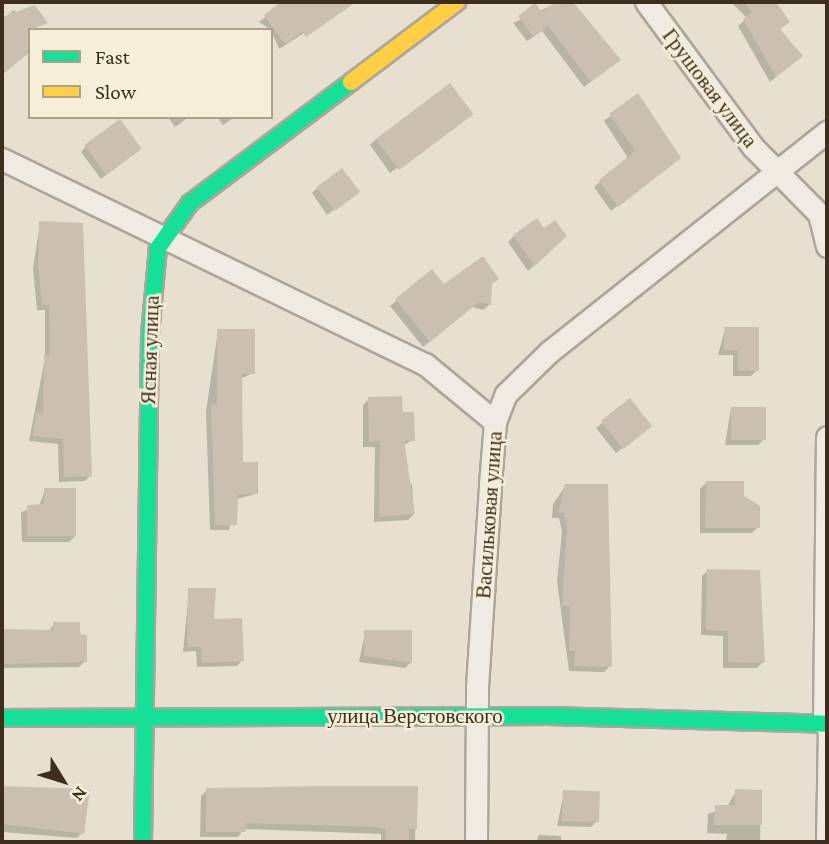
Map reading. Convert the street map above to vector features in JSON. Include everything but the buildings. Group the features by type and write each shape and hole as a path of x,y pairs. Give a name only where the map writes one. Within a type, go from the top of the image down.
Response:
{"street":[{"name":"Ясная улица","path":"143,842 150,334 153,266 164,236 190,203 457,2"},
{"name":"Грушовая улица","path":"646,2 777,173 819,214 827,246"},
{"name":"Васильковая улица","path":"476,842 477,717 495,422 506,394 549,352 827,132"},
{"path":"2,159 425,364 495,422"},
{"path":"826,724 827,437"},
{"name":"улица Верстовского","path":"2,718 477,717 826,724"}],"lane":[{"path":"822,842 826,724"}],"traffic: fast":[{"path":"143,842 150,334 158,248 190,203 351,82"},
{"path":"2,718 549,716 827,724"}],"traffic: slow":[{"path":"351,82 457,2"}]}
